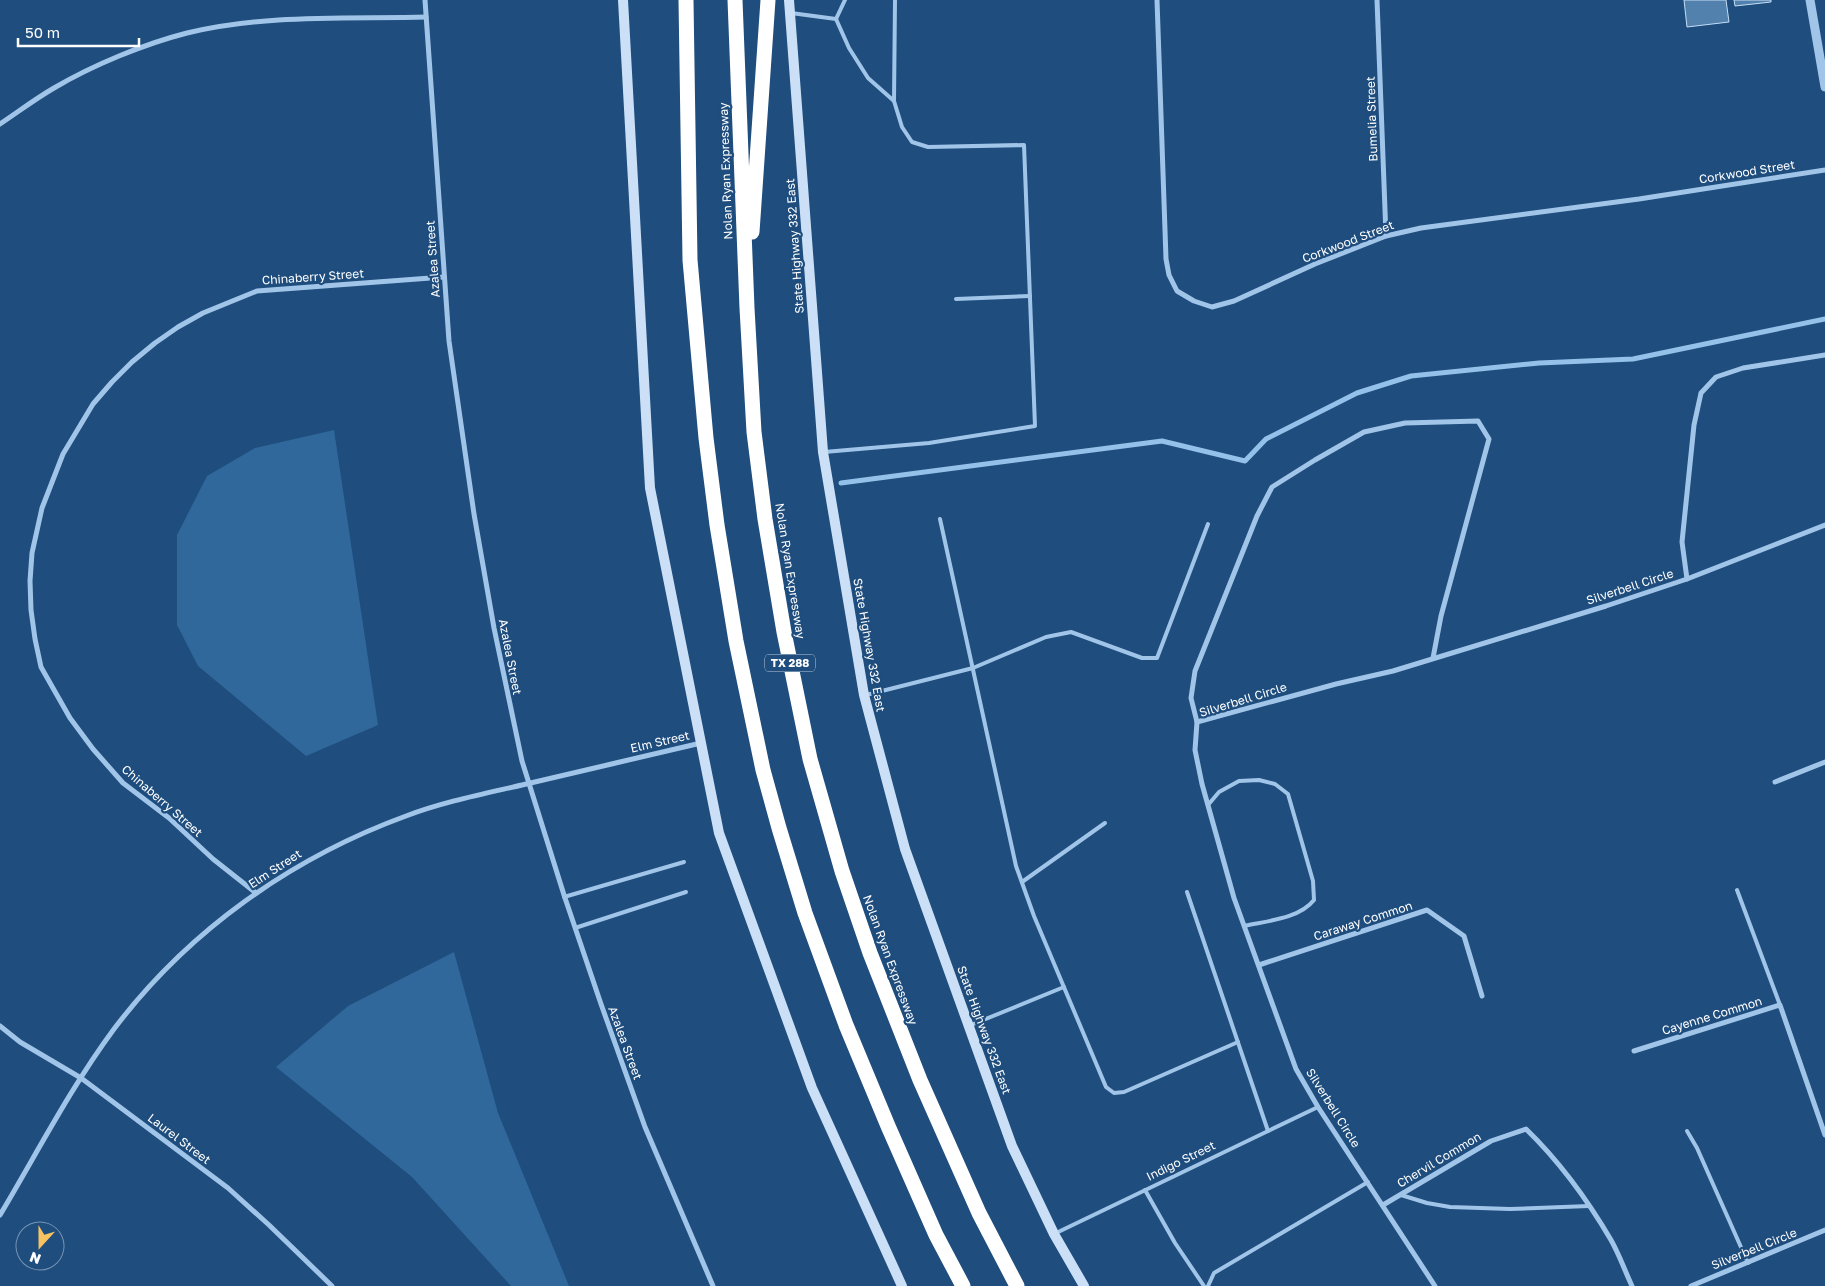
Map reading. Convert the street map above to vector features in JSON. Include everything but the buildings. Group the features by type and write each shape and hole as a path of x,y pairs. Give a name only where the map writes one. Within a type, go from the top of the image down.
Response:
{"highway":[{"path":"686,0 690,260 706,438 717,526 736,641 763,770 805,913 842,1016 936,1234 963,1286"},
{"name":"Nolan Ryan Expressway","path":"735,0 747,308 754,432 765,519 784,632 818,788 842,871 870,954 916,1071 979,1213 1017,1286"},
{"path":"747,308 768,0"}],"main road":[{"path":"623,0 650,488 719,832 812,1088 902,1286"},
{"name":"State Highway 332 East","path":"789,0 823,452 864,695 905,848 1012,1146 1054,1234 1084,1286"}],"street":[{"name":"Azalea Street","path":"425,0 450,351 474,514 494,628 528,783 564,897 645,1127 713,1286"},
{"name":"Corkwood Street","path":"1157,0 1166,259 1169,274 1177,290 1194,301 1212,307 1234,301 1315,264 1386,236 1421,228 1640,199 1825,170"},
{"name":"Bumelia Street","path":"1377,0 1386,236"},
{"path":"1810,0 1825,87"},
{"path":"0,124 54,88 87,72 160,41 188,33 216,27 274,20 426,17"},
{"name":"Chinaberry Street","path":"256,893 213,859 169,818 123,783 93,749 70,718 41,666 34,629 30,581 32,554 42,508 63,454 93,404 132,362 178,326 221,305 257,291 444,277"},
{"path":"1687,579 1682,542 1694,425 1701,392 1716,377 1743,368 1825,355"},
{"path":"1197,722 1191,698 1195,671 1257,516 1272,487 1364,432 1405,423 1478,421 1489,439 1441,616 1433,658"},
{"name":"Silverbell Circle","path":"1435,1286 1318,1107 1296,1069 1234,898 1207,805 1195,750 1197,722 1336,684 1393,671 1606,606 1687,579 1825,524"},
{"name":"Elm Street","path":"0,1215 80,1078 116,1027 153,982 173,962 216,923 256,893 312,858 364,832 416,812 528,783 701,743"},
{"path":"1775,782 1825,762"},
{"name":"Caraway Common","path":"1259,965 1427,910 1464,936 1482,996"},
{"name":"Cayenne Common","path":"1634,1051 1780,1005 1825,1134"},
{"name":"Laurel Street","path":"0,1026 20,1042 80,1078 228,1188 332,1286"},
{"name":"Chervil Common","path":"1383,1205 1491,1141 1526,1129 1547,1150 1578,1188 1589,1206"},
{"path":"1589,1206 1612,1242 1632,1286"},
{"name":"Silverbell Circle","path":"1690,1286 1825,1230"}],"lane":[{"path":"836,19 846,0"},
{"path":"823,452 929,443 1035,426 1024,145 928,147 912,142 902,127 894,101 895,0"},
{"path":"790,13 836,19"},
{"path":"836,19 849,48 868,78 894,101"},
{"path":"956,299 1030,296"},
{"path":"940,519 1016,866 1034,916 1106,1087 1114,1093 1124,1092 1238,1042"},
{"path":"864,695 974,668 1046,637 1071,632 1142,658 1157,658 1208,524"},
{"path":"1207,805 1219,792 1239,781 1259,780 1275,784 1288,794 1313,881 1314,900 1303,910 1290,915 1244,926"},
{"path":"1022,882 1105,823"},
{"path":"564,897 684,862"},
{"path":"1737,890 1780,1005"},
{"path":"575,928 686,892"},
{"path":"1187,892 1268,1131"},
{"path":"969,1026 1064,987"},
{"name":"Indigo Street","path":"1054,1234 1318,1107"},
{"path":"1687,1131 1697,1148 1748,1263"},
{"path":"1208,1286 1214,1273 1368,1182"},
{"path":"1145,1190 1175,1243 1204,1286"},
{"path":"1400,1195 1450,1207 1510,1209 1589,1206"}],"shaded area":[{"path":"334,430 378,725 306,756 198,666 177,625 177,535 207,476 255,448"},
{"path":"454,952 498,1113 569,1286 511,1286 412,1177 276,1067 348,1006"}],"waterway":[{"path":"841,483 1162,441 1245,461 1266,439 1357,393 1411,376 1539,363 1633,359 1825,319"}]}
